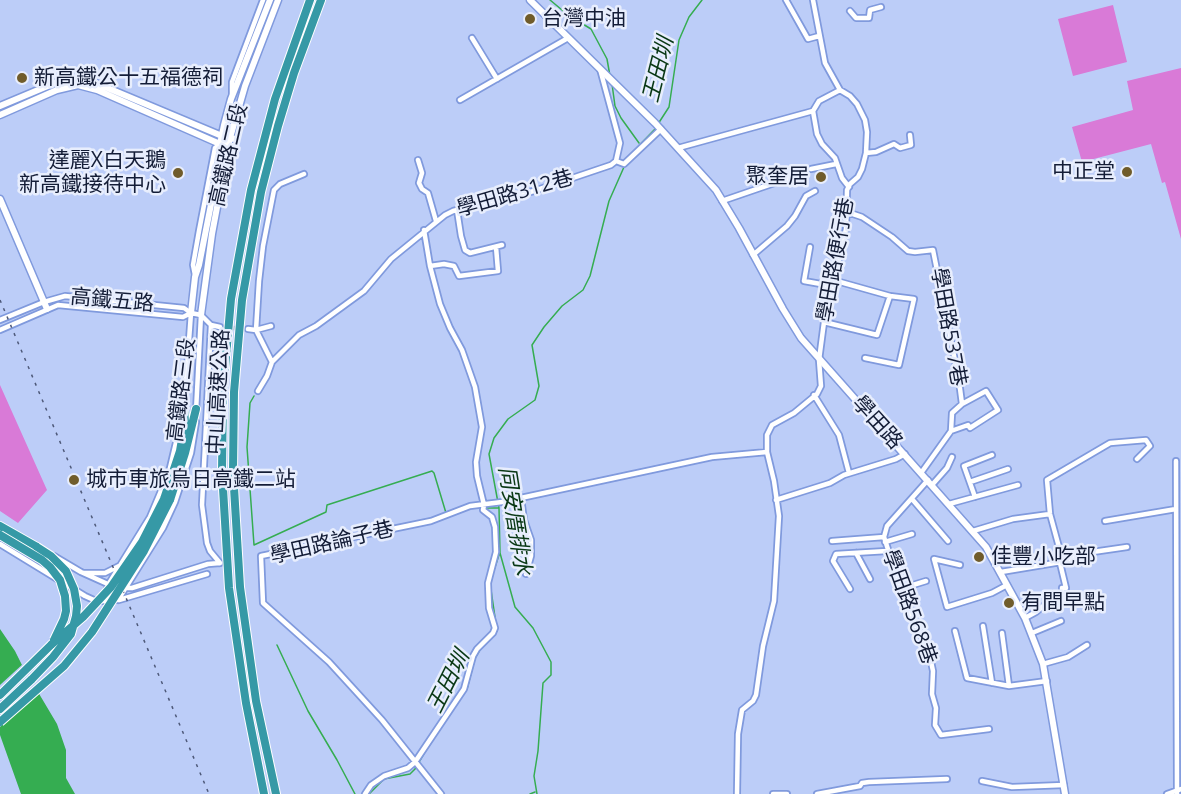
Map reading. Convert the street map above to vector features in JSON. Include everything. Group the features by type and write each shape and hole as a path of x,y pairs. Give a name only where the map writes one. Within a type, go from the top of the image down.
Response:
{"highway":[{"name":"中山高速公路","path":"264,794 244,693 230,588 222,472 223,391 231,299 251,190 272,107 310,0"},
{"name":"中山高速公路","path":"276,794 256,701 240,586 233,471 234,392 244,289 261,192 294,73 321,0"},
{"path":"0,695 83,617 111,587 142,542 167,499 180,452 185,422 184,409"},
{"path":"0,722 64,666 93,632 144,551 182,463 196,409"},
{"path":"0,524 59,564 71,580 77,606 74,625 64,644 0,709"},
{"path":"0,535 42,560 60,580 65,596 66,611 61,628 52,644"}],"street":[{"name":"高鐵路二段","path":"231,99 232,82 263,0"},
{"name":"高鐵路二段","path":"191,313 195,277 222,149 220,144 231,99 270,0"},
{"name":"高鐵路二段","path":"201,315 212,234 245,86 278,0"},
{"path":"530,0 538,4 600,69 620,143 616,161"},
{"path":"786,0 807,39 819,36"},
{"name":"學田路便行巷","path":"813,0 825,63 840,90 857,104 865,120 867,132 866,153 862,169 849,187 846,229 824,322 819,360"},
{"path":"850,11 856,18 869,18 870,10 882,7"},
{"path":"472,38 497,79"},
{"path":"460,100 568,38"},
{"name":"學田路","path":"600,69 661,129 716,190 783,309 819,360 986,547 1025,618 1043,664 1065,794"},
{"path":"0,106 62,80 86,78 222,136 233,138"},
{"path":"0,114 57,90 78,86 97,90 220,144 231,146"},
{"path":"840,90 819,101 813,111 817,134 822,144 830,151 842,178 849,187"},
{"path":"678,148 813,111"},
{"name":"學田路312巷","path":"272,362 299,335 316,326 364,291 391,259 436,221 457,210 534,191 611,165 616,161 624,164 661,129"},
{"path":"866,153 876,152 894,144 900,148 911,145 910,135"},
{"path":"418,160 422,173 419,183 428,193 436,221"},
{"path":"811,169 836,164"},
{"path":"258,391 272,362 256,330 263,246 274,190 280,184 304,174"},
{"path":"722,201 792,177"},
{"path":"753,255 787,226 806,196 815,191"},
{"path":"0,199 47,309"},
{"path":"457,210 465,250 470,253 502,244"},
{"name":"學田路537巷","path":"847,212 862,217 908,251 933,250 960,381 962,404"},
{"path":"365,794 371,785 384,776 408,768 415,762 464,689 477,649 494,633 495,628 489,608 488,583 496,552 495,527 492,517 483,510 477,469 482,427 475,387 462,350 440,304 424,230"},
{"path":"430,266 444,264 454,266 459,276 498,271 496,247"},
{"path":"810,247 804,281 833,283 914,300 899,365 865,358"},
{"name":"高鐵五路","path":"0,320 65,296 184,308 191,313 201,315"},
{"path":"824,322 877,335 890,296"},
{"name":"高鐵五路","path":"0,330 47,309 66,304 183,316 191,313"},
{"name":"高鐵路三段","path":"108,585 150,518 162,491 175,449 184,409 191,313"},
{"path":"201,315 211,325 220,327"},
{"name":"高鐵路三段","path":"118,600 128,588 163,528 175,502 191,453 196,409 201,315"},
{"path":"0,524 81,572 108,585 132,588 208,564 220,563 210,551 207,543 202,505 211,325"},
{"path":"248,329 271,327"},
{"path":"736,794 738,734 742,710 753,701 756,695 763,646 774,602 779,516 767,452 767,435 772,425 794,413 821,386 819,360"},
{"name":"學田路537巷","path":"921,473 951,431 952,413 962,404 986,391 998,410 970,428 968,425 951,431"},
{"path":"814,395 839,435 849,473"},
{"path":"1025,618 1048,602 1063,599 1062,588 1066,588 1050,514 1047,482 1049,479 1110,443 1146,440 1150,444 1147,451 1137,459"},
{"name":"學田路論子巷","path":"441,794 382,720 329,662 263,603 261,556 432,521 470,506 521,498 712,457 767,452"},
{"path":"776,500 830,483 836,478 897,459 905,454"},
{"path":"975,498 964,466 992,455"},
{"name":"學田路568巷","path":"952,457 947,468 887,526 884,539 900,589 923,641 927,643 933,671 932,694 936,708 935,725 939,733 941,735 988,729"},
{"path":"1167,794 1178,791 1176,461"},
{"path":"970,482 1008,469"},
{"path":"949,504 1017,484"},
{"path":"521,498 524,520 531,540 531,556 526,574"},
{"path":"912,500 948,540"},
{"path":"1105,521 1176,509"},
{"path":"973,531 1013,519 1050,514"},
{"path":"832,541 884,539 912,534"},
{"path":"0,544 96,601 118,600 207,574"},
{"path":"1001,572 1073,560 1072,555 1127,547"},
{"path":"850,589 833,561 836,554 887,551"},
{"path":"856,553 870,579"},
{"path":"960,565 934,559 947,607 992,593 1007,585"},
{"path":"81,572 105,573 123,562"},
{"path":"900,589 926,581"},
{"path":"108,585 106,593 110,601"},
{"path":"1032,633 1061,621"},
{"path":"983,626 992,683"},
{"path":"955,631 967,678 1009,686 1047,681"},
{"path":"1002,633 1009,686"},
{"path":"1043,664 1068,657 1087,645"},
{"path":"817,794 860,786 862,783 869,782 946,779"},
{"path":"982,781 1012,787 1064,785"},
{"path":"773,794 787,794"}],"shaded area":[{"path":"1113,5 1127,62 1073,76 1058,19"},
{"path":"1181,68 1181,239 1165,182 1162,183 1151,144 1082,162 1072,127 1133,110 1127,81"},
{"path":"0,385 47,490 18,523 0,511"},
{"path":"0,629 57,724 66,750 66,778 75,794 21,794 0,735"}],"pier":[{"path":"24,663 40,690 0,727 0,685"}],"waterway":[{"name":"同安厝排水","path":"550,0 568,15 591,29 607,59 610,76"},
{"name":"王田圳","path":"658,124 669,107 679,40 689,17 702,0"},
{"name":"同安厝排水","path":"612,84 615,106 639,143"},
{"name":"同安厝排水","path":"628,157 656,128"},
{"name":"同安厝排水","path":"537,794 534,776 543,683 551,675 551,662 533,628 515,607 500,553 499,508 489,454 494,438 508,419 535,400 539,386 532,345 562,306 583,290 590,276 609,201 624,167"},
{"path":"254,396 250,403 247,447 254,545 326,512 327,505 432,471 446,513"},
{"path":"471,508 481,508"},
{"path":"486,508 499,508"},
{"name":"王田圳","path":"491,579 499,555"},
{"name":"王田圳","path":"440,728 467,689 475,658 497,631 490,583"},
{"path":"277,645 308,711 355,794"},
{"name":"王田圳","path":"369,794 384,779 410,774 426,750"},
{"path":"530,794 535,792"}],"tunnel":[{"path":"220,327 248,329"}],"railway":[{"path":"0,300 209,794"}],"place":[{"name":"台灣中油","path":"530,19"},
{"name":"新高鐵公十五福德祠","path":"22,78"},
{"name":"中正堂","path":"1127,172"},
{"name":"達麗X白天鵝 新高鐵接待中心","path":"178,173"},
{"name":"聚奎居","path":"821,177"},
{"name":"城市車旅烏日高鐵二站","path":"74,480"},
{"name":"佳豐小吃部","path":"979,557"},
{"name":"有間早點","path":"1009,603"}]}
